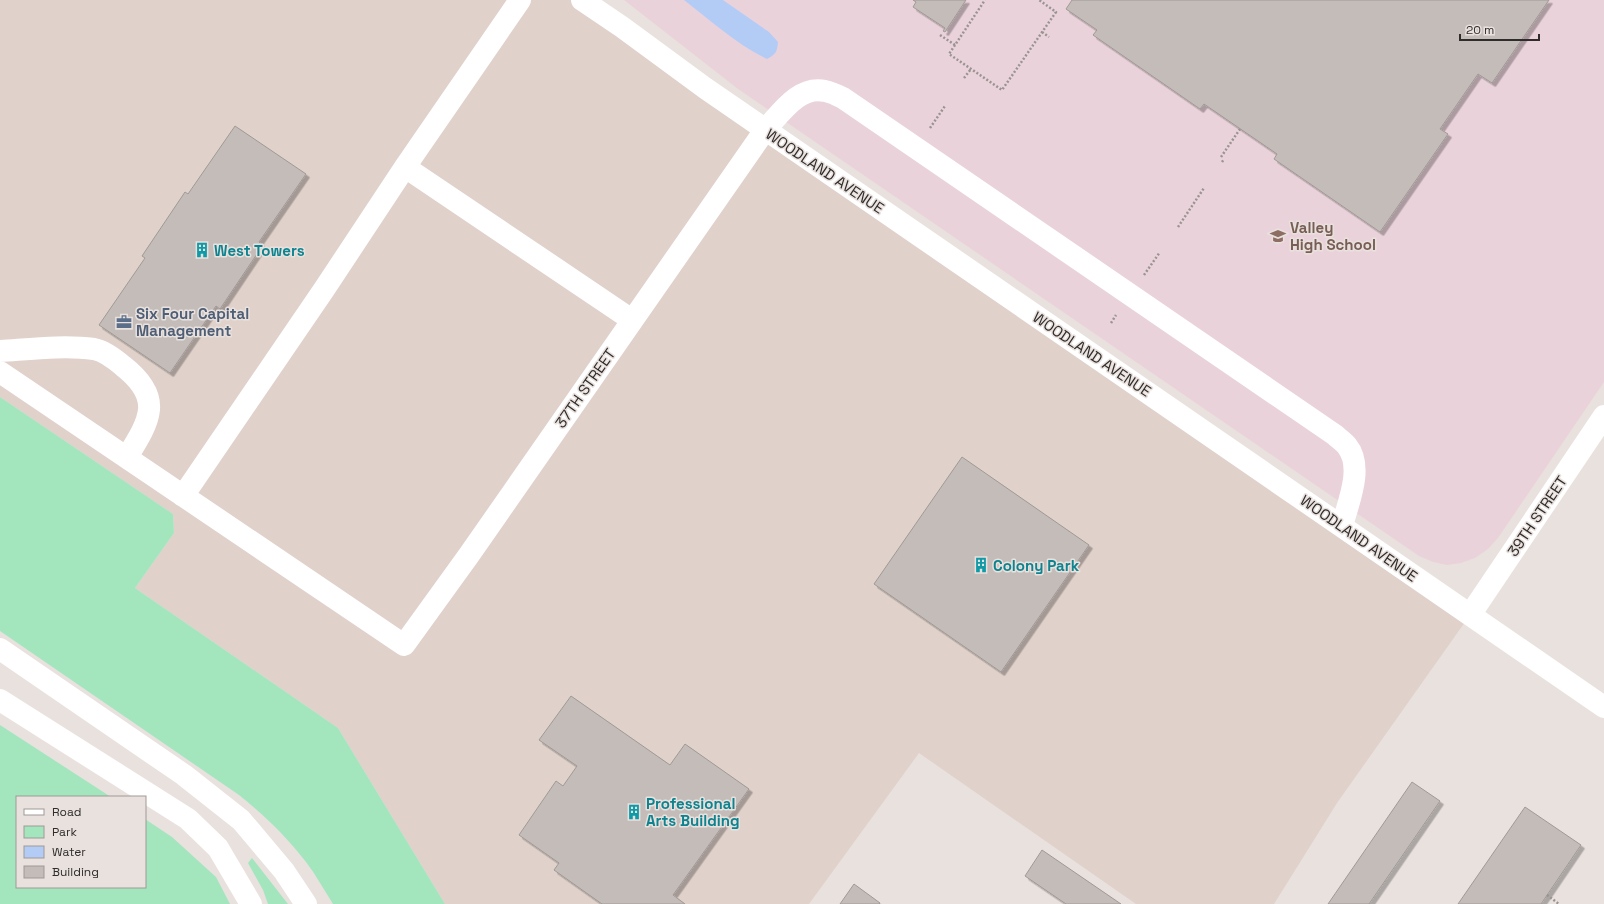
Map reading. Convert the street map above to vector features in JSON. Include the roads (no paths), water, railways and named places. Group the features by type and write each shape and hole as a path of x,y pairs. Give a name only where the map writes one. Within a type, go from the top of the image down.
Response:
{"main road":[{"path":"0,372 183,496 520,0"},
{"name":"WOODLAND AVENUE","path":"582,0 765,130 1604,706"},
{"name":"37TH STREET","path":"183,496 404,645 473,549 765,130 799,96 809,91 825,91 843,98 1335,435 1348,447 1354,462 1354,474 1342,526"},
{"path":"406,167 632,320"},
{"path":"0,351 59,348 97,350 116,360 135,375 144,389 150,403 148,418 139,438 127,457"},
{"name":"39TH STREET","path":"1470,615 1604,416"},
{"path":"0,650 184,775 241,820 284,871 306,904"},
{"path":"0,700 188,819 218,848 251,904"}],"water":[{"path":"684,0 723,0 769,32 778,42 776,52 767,59 756,53 724,31"}],"place":[{"name":"Valley High School","path":"1278,236"},
{"name":"West Towers","path":"202,250"},
{"name":"Six Four Capital Management","path":"124,322"},
{"name":"Colony Park","path":"981,565"},
{"name":"Professional Arts Building","path":"634,812"}]}
